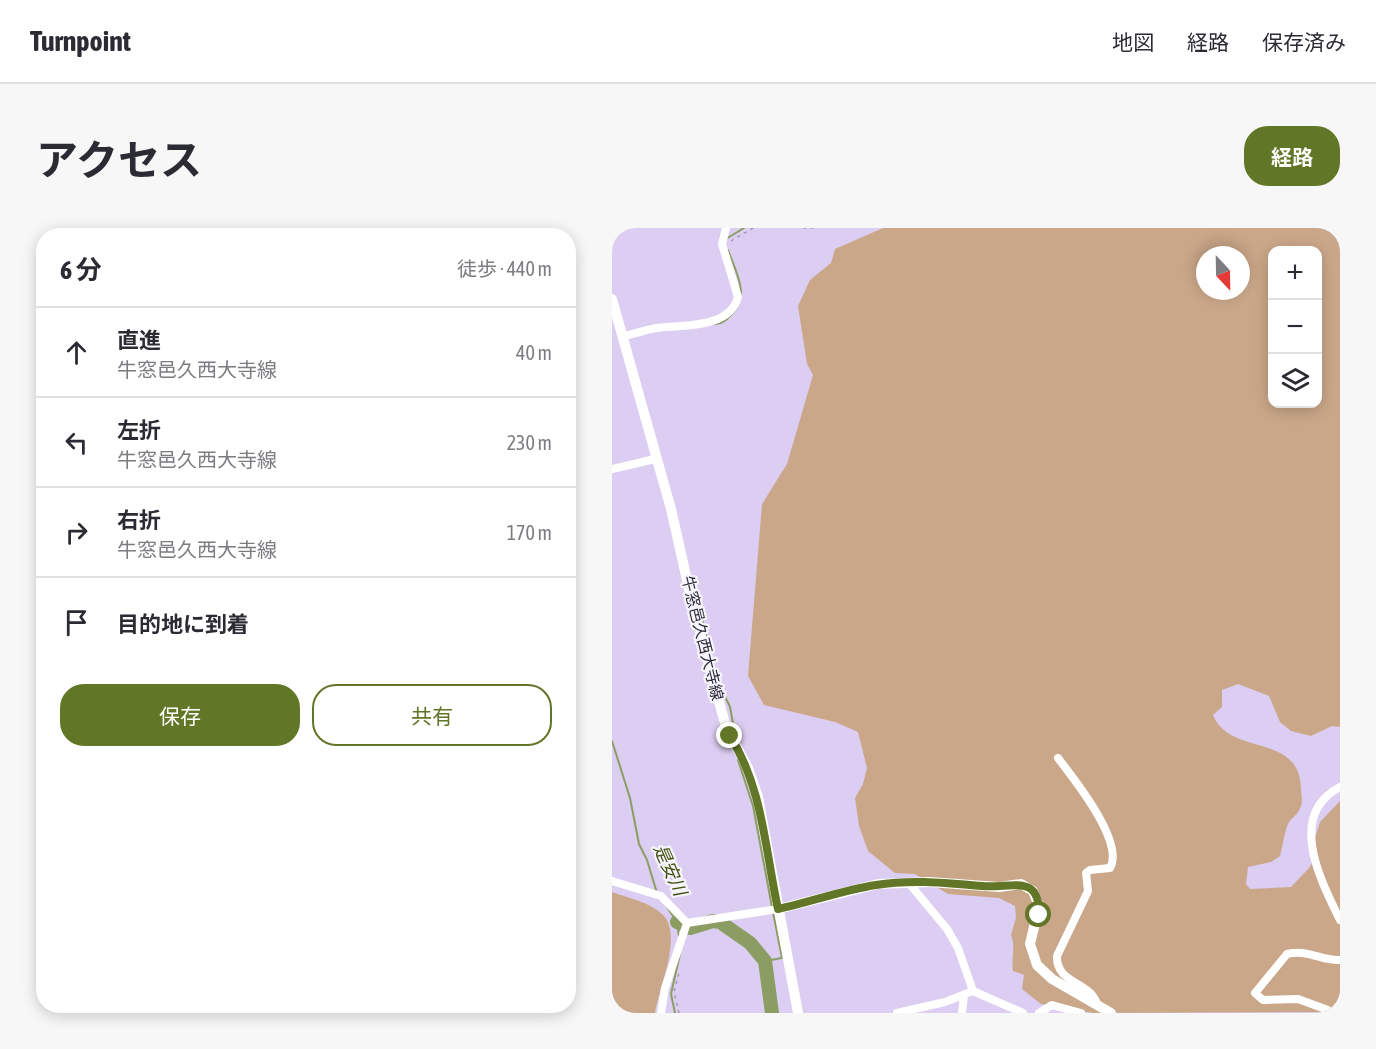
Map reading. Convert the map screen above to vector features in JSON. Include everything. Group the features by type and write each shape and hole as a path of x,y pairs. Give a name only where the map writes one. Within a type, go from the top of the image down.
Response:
{"main road":[{"name":"牛窓邑久西大寺線","path":"612,299 624,336 655,459 671,509 693,607 726,727 748,768 758,797 798,1013"},
{"path":"778,909 861,888 908,882 1028,886 1034,891 1039,906 1030,944 1036,965 1052,979 1111,1013"}],"street":[{"path":"624,336 656,328 716,320 732,308 738,297 722,244 726,228"},
{"path":"612,469 655,459"},
{"path":"1058,758 1092,804 1110,838 1113,862 1110,868 1090,870 1086,873 1088,891 1057,957 1058,968 1064,977 1096,999 1097,1005"},
{"path":"1340,787 1327,795 1320,807 1310,836 1318,871 1340,920"},
{"path":"612,881 658,896 687,927"},
{"path":"908,882 947,929 958,948 973,991 1023,1013"},
{"path":"687,927 778,909"},
{"path":"661,1013 679,946 687,927"},
{"path":"1328,1013 1328,1010 1298,999 1263,1000 1255,993 1287,954 1310,952 1330,961 1340,960"},
{"path":"897,1013 973,991"},
{"path":"962,1013 964,995"},
{"path":"1039,1013 1052,1005 1081,1013"}],"path":[{"path":"729,242 753,228"},
{"path":"803,228 813,228"},
{"path":"678,1013 674,992 680,969"}],"shaded area":[{"path":"883,228 1340,228 1340,727 1332,726 1311,736 1291,731 1280,722 1269,696 1238,684 1222,690 1222,707 1213,715 1222,728 1234,736 1277,751 1289,759 1297,771 1301,788 1302,804 1285,831 1280,856 1271,862 1248,867 1246,884 1250,889 1291,887 1309,868 1317,854 1315,838 1320,822 1340,801 1340,1012 1093,1013 1041,1004 1022,989 1024,975 1013,971 1011,935 1016,918 1015,906 999,898 948,894 915,874 895,873 868,851 859,826 855,798 863,784 867,768 858,732 835,722 764,705 748,676 762,504 787,464 813,375 807,364 798,306 810,280 831,263 835,249"},
{"path":"612,892 652,907 663,915 669,924 671,935 668,962 655,1013 612,1013"}],"waterway":[{"path":"726,239 744,228"},
{"path":"715,324 728,319 740,300 740,284 728,250"},
{"path":"692,578 707,639"},
{"path":"721,688 730,707 735,734"},
{"name":"是安川","path":"612,741 630,798 639,844 647,860 657,893"},
{"path":"738,760 753,806 772,907"},
{"name":"是安川","path":"667,907 677,922 679,937"},
{"path":"765,961 782,958 773,912"},
{"path":"677,922 690,928 713,921 720,922 750,943 765,961 772,1013"},
{"name":"是安川","path":"675,1013 671,994 680,954"}],"route":[{"path":"730,736 748,768 758,797 778,909 878,884 929,882 999,887 1022,884 1034,891 1039,906 1039,915"}]}
